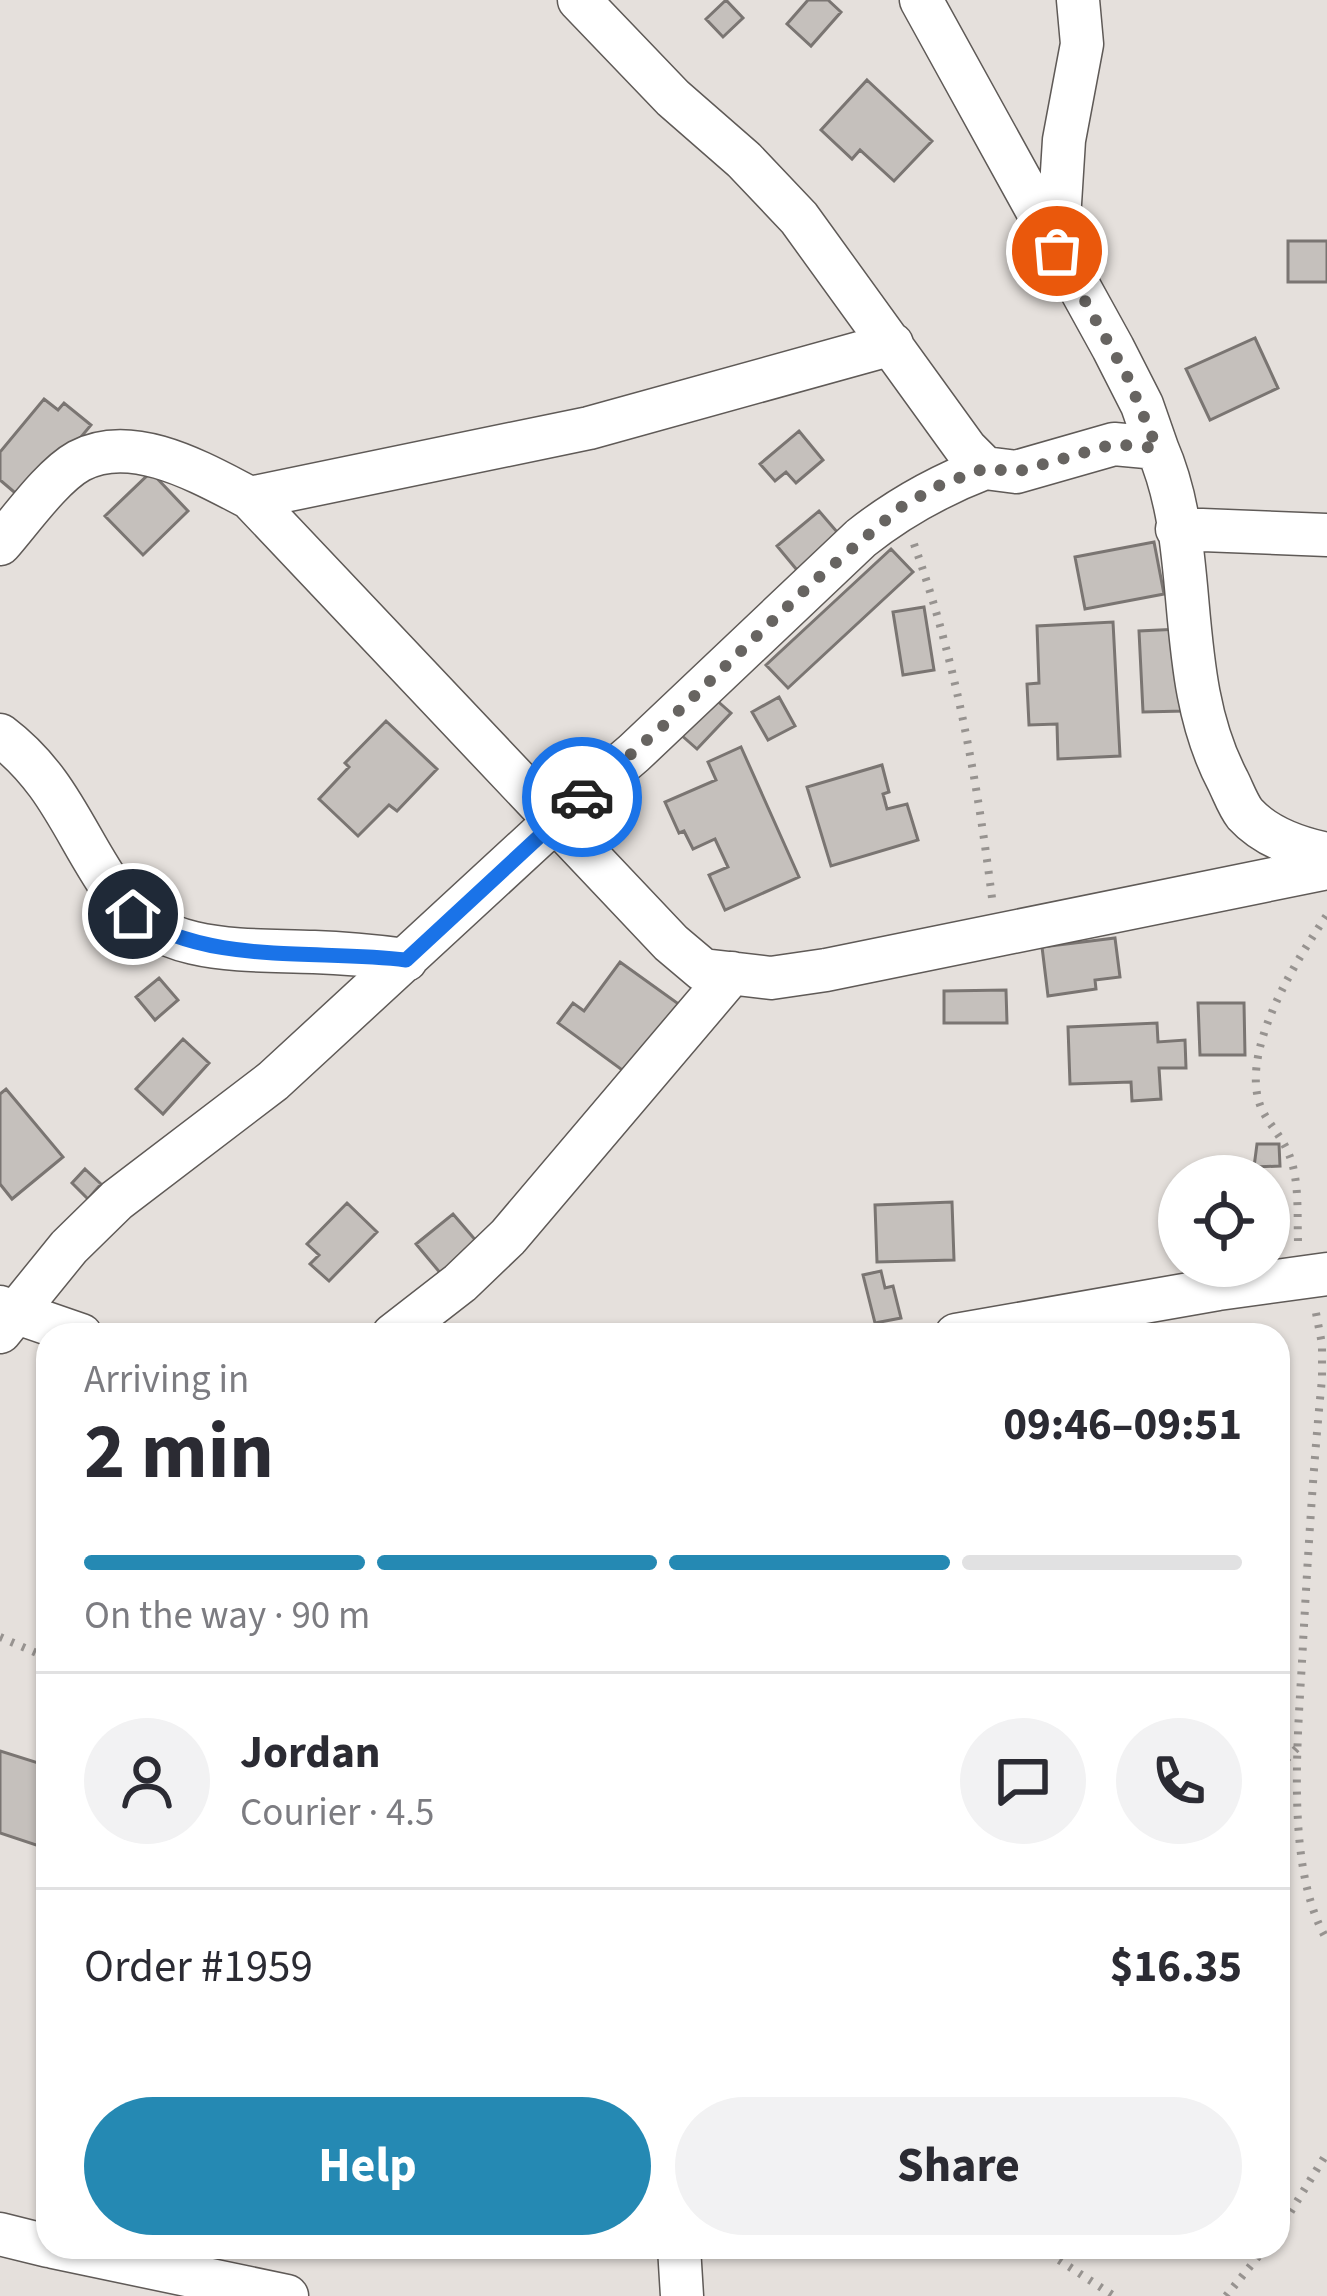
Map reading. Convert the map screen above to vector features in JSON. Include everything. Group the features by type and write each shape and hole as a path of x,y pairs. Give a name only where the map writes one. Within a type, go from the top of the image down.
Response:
{"street":[{"path":"579,0 799,218 956,435 986,468"},
{"path":"921,0 1132,386 1157,448 1177,530 1192,664 1211,749 1244,813 1288,845 1327,854"},
{"path":"1057,251 1064,140 1082,44 1078,0"},
{"path":"250,498 589,428 892,344"},
{"path":"36,1324 5,1316 117,1200 273,1081 651,737 861,538 940,485 986,468 1016,472 1114,444 1157,448"},
{"path":"0,544 78,462 106,453 138,454 191,468 250,498 671,943 703,970 771,978 808,973 1327,868"},
{"path":"1177,530 1327,535"},
{"path":"0,735 45,779 118,896 153,928 186,942 226,949 406,960"},
{"path":"408,1323 508,1237 732,974"},
{"path":"1029,1323 1313,1276"},
{"path":"0,2234 36,2242"},
{"path":"112,2259 287,2296"},
{"path":"680,2259 682,2296"}],"path":[{"path":"901,507 943,635 963,718 997,935"},
{"path":"1327,915 1283,989 1262,1041 1257,1070 1259,1103 1289,1153 1294,1172 1322,1343 1298,1747 1305,1880 1316,1923 1327,1940"},
{"path":"0,1637 36,1653"},
{"path":"1290,1755 1298,1747"},
{"path":"1290,2213 1327,2153"},
{"path":"1058,2259 1114,2296"},
{"path":"1226,2296 1256,2259"}],"building":[{"path":"726,0 743,18 723,37 706,19"},
{"path":"808,0 828,0 841,12 811,46 787,24"},
{"path":"867,80 932,141 894,181 860,150 852,159 821,130"},
{"path":"1288,241 1327,241 1327,282 1288,282"},
{"path":"1255,338 1278,388 1210,420 1186,369"},
{"path":"44,399 58,410 64,403 91,425 46,479 20,497 0,480 0,452"},
{"path":"799,431 823,460 796,483 786,472 775,481 760,464"},
{"path":"151,472 188,511 143,555 105,516"},
{"path":"819,511 844,540 802,576 777,546"},
{"path":"1154,542 1164,594 1085,609 1075,557"},
{"path":"891,549 913,572 788,688 766,665"},
{"path":"924,607 934,670 903,675 893,612"},
{"path":"1113,622 1120,756 1058,759 1057,724 1029,725 1027,684 1039,683 1037,626"},
{"path":"1180,629 1184,711 1143,712 1139,631"},
{"path":"779,697 795,726 768,740 752,712"},
{"path":"714,698 731,713 697,749 680,734"},
{"path":"386,721 437,769 397,811 389,805 358,836 319,799 349,767 345,763"},
{"path":"741,747 799,877 725,910 709,875 728,867 715,839 693,849 684,831 679,833 665,802 716,780 708,762"},
{"path":"882,765 889,792 883,794 887,809 907,804 918,840 831,866 807,787"},
{"path":"1115,938 1120,977 1095,980 1096,989 1048,996 1042,947"},
{"path":"620,962 680,1005 629,1075 558,1023 573,1003 584,1011"},
{"path":"159,978 178,1000 155,1020 136,997"},
{"path":"1006,990 1007,1023 944,1023 944,991"},
{"path":"1198,1003 1244,1003 1245,1055 1200,1055"},
{"path":"1157,1023 1158,1042 1185,1040 1186,1068 1159,1068 1161,1099 1132,1101 1131,1082 1070,1084 1068,1027"},
{"path":"183,1039 209,1063 163,1114 136,1089"},
{"path":"6,1089 63,1157 12,1199 0,1184 0,1094"},
{"path":"1257,1144 1279,1144 1280,1155 1256,1155"},
{"path":"85,1169 101,1184 88,1199 72,1183"},
{"path":"952,1202 954,1260 877,1262 875,1205"},
{"path":"347,1203 377,1232 329,1281 310,1264 319,1255 307,1244"},
{"path":"453,1214 484,1250 447,1281 416,1244"},
{"path":"881,1271 885,1288 893,1286 901,1318 875,1323 863,1275"},
{"path":"0,1751 36,1762 36,1845 0,1833"}],"way so far":[{"path":"582,797 861,538 901,507 940,485 986,468 1016,472 1114,444 1157,448 1142,405 1057,251"}],"route":[{"path":"133,914 186,942 226,949 406,960 582,797"}]}
